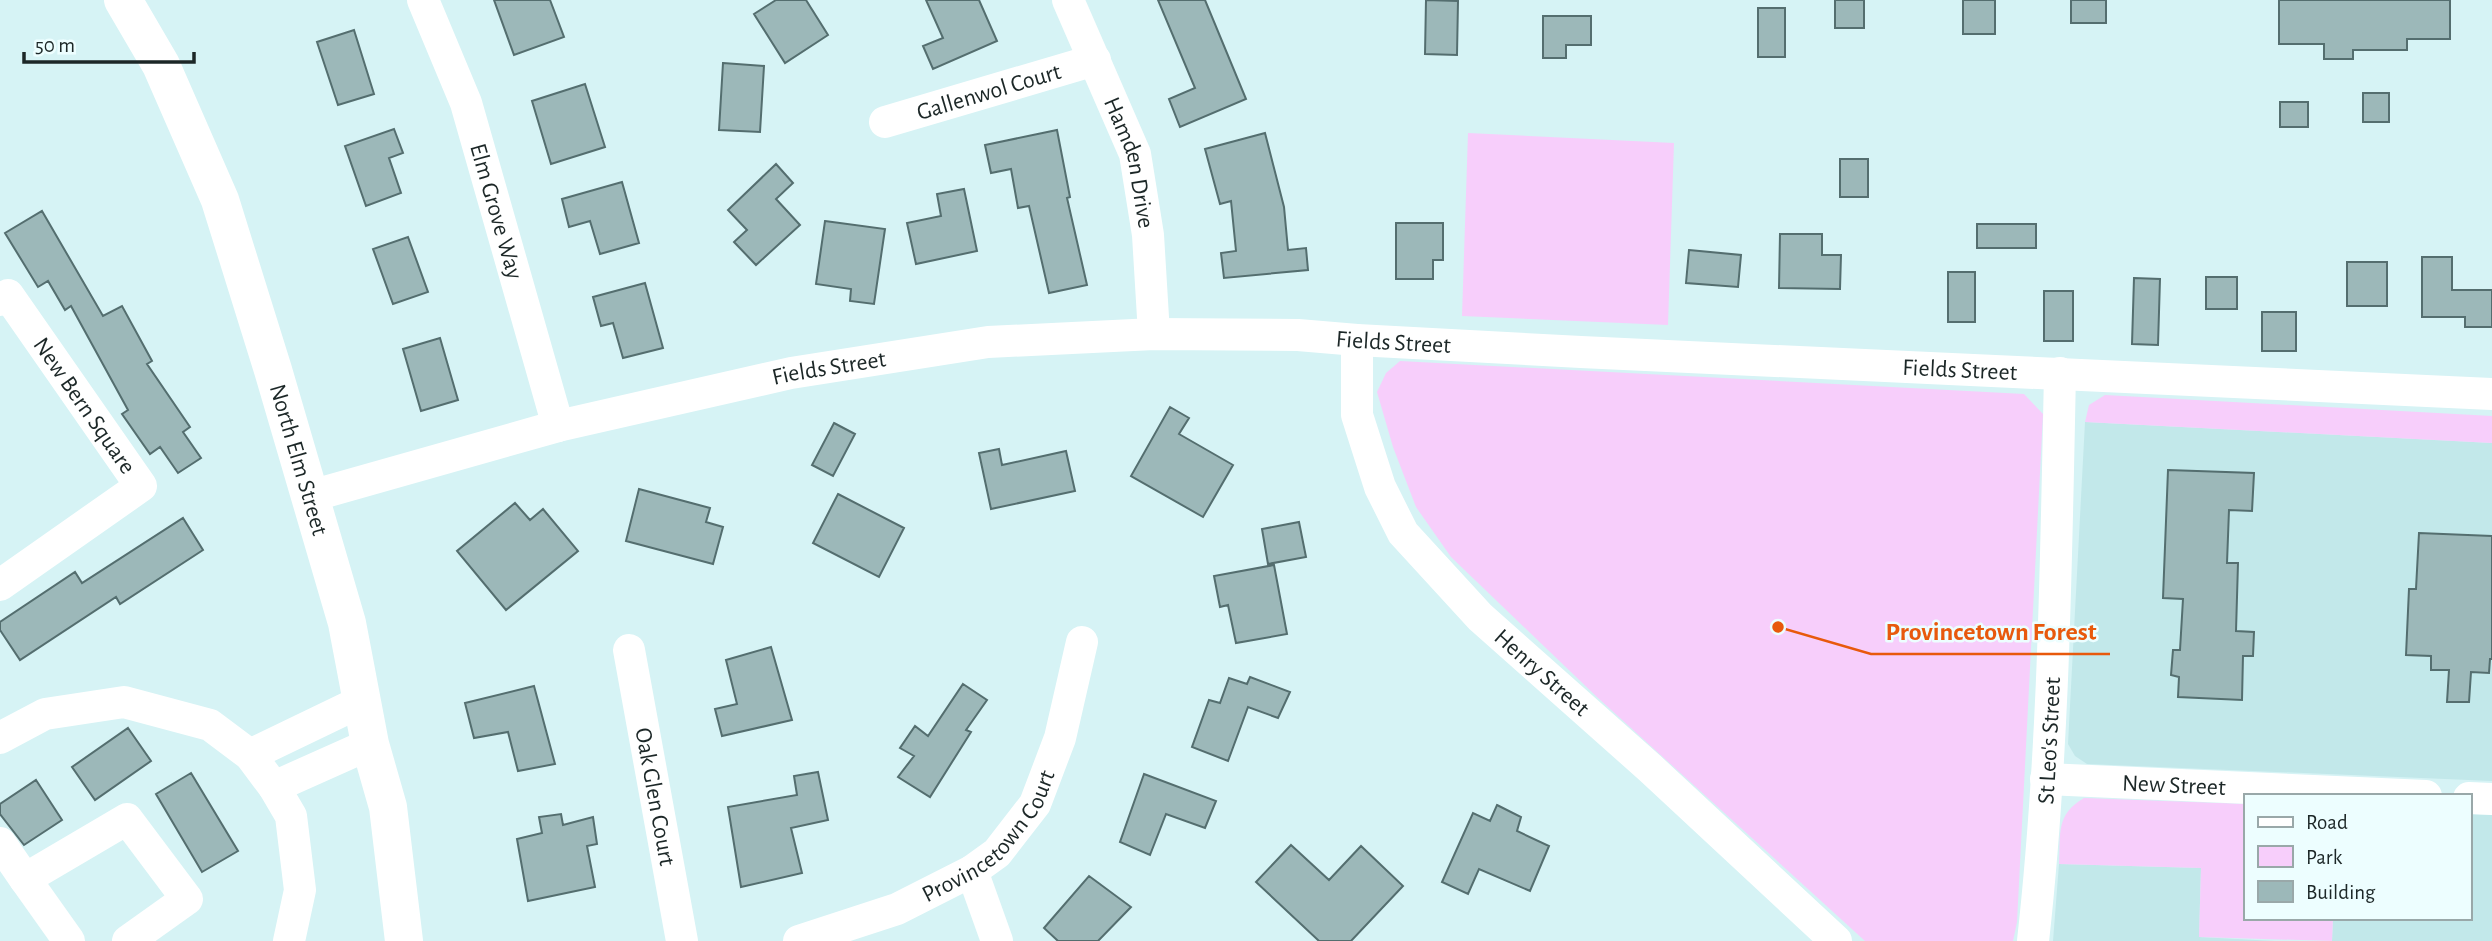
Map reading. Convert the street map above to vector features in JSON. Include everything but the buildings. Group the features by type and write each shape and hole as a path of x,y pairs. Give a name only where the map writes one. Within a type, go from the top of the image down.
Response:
{"main road":[{"name":"North Elm Street","path":"123,0 161,65 220,200 311,496 347,623 370,744 388,807 404,941"}],"street":[{"name":"Elm Grove Way","path":"423,0 466,103 558,426"},
{"name":"Hamden Drive","path":"1068,0 1135,154 1148,235 1154,334"},
{"name":"Gallenwol Court","path":"885,122 1095,60"},
{"name":"New Bern Square","path":"0,300 8,295 141,486 0,585"},
{"name":"Fields Street","path":"311,496 558,426 791,373 988,342 1154,334 1298,335 2492,394"},
{"name":"Henry Street","path":"1357,340 1357,415 1380,487 1403,533 1480,618 1650,768 1836,941"},
{"name":"St Leo's Street","path":"2033,941 2046,779 2053,636 2060,373"},
{"name":"Provincetown Court","path":"799,941 897,909 972,872 997,853 1035,804 1060,738 1082,642"},
{"name":"Oak Glen Court","path":"629,650 682,941"},
{"path":"250,754 362,701"},
{"path":"0,738 45,714 124,702 210,725 250,754 291,816 300,890 289,941"},
{"path":"274,787 370,744"},
{"name":"New Street","path":"2046,779 2381,794"},
{"path":"2471,798 2492,799"},
{"path":"25,879 127,819 187,899 128,941"},
{"path":"0,844 69,941"},
{"path":"972,872 997,941"}],"shaded area":[{"path":"2085,422 2492,443 2492,781 2087,764 2075,756 2068,744"},
{"path":"2471,814 2492,815 2492,941 2332,941 2333,920 2471,920"},
{"path":"2059,864 2201,868 2199,937 2275,941 2053,941"}],"green space":[{"path":"1468,133 1674,143 1668,325 1462,316"},
{"path":"1400,361 2024,394 2043,414 2017,922 2013,941 1865,941 1597,697 1451,557 1416,507 1393,447 1377,392 1386,373"},
{"path":"2105,395 2492,416 2492,443 2085,422 2089,405"},
{"path":"2084,798 2244,804 2244,920 2333,920 2332,941 2199,937 2201,868 2059,864 2061,826 2068,811"}],"place":[{"name":"Provincetown Forest","path":"1778,627"}]}
